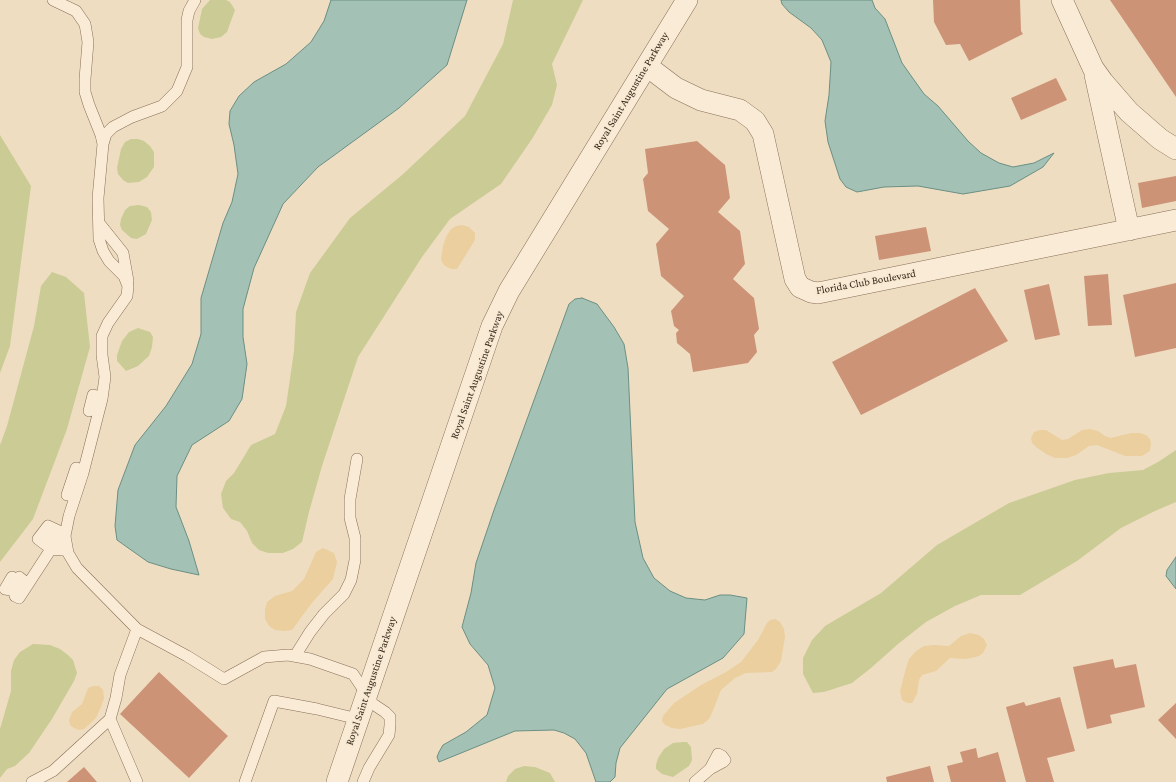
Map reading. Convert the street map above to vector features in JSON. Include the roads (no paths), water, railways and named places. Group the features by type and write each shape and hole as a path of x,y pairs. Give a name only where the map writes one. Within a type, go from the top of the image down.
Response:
{"street":[{"name":"Royal Saint Augustine Parkway","path":"337,782 492,326 509,291 687,0"},
{"path":"1062,0 1093,68 1103,82 1129,112 1160,139 1176,149"},
{"name":"Florida Club Boulevard","path":"647,66 676,88 701,100 740,110 755,121 763,134 795,279 800,287 811,292 818,293 1176,220"},
{"path":"1093,68 1129,230"}],"lane":[{"path":"53,0 76,11 85,24 88,42 85,80 86,92 103,144"},
{"path":"128,286 124,276 103,251 99,239 98,198 103,144 106,134 113,127 132,117 162,106 177,91 187,67 187,20 189,11 195,0"},
{"path":"12,577 5,589 11,590 19,577 24,580 15,596 19,598 51,549 62,550 71,496 83,472 93,412 105,376 102,355 102,336 108,323 127,296 128,286 123,253 99,223"},
{"path":"295,656 310,632 324,614 344,594 351,580 355,560 355,538 350,518 350,499 357,459"},
{"path":"46,540 43,539 50,530 57,534 57,546 46,545 38,539 48,526 61,532 65,536 68,553 78,568 137,629 224,679 264,657 288,655 310,659 353,674 373,704 390,717 389,735 369,768 363,782"},
{"path":"32,782 53,771 110,720 120,675 137,629"},
{"path":"245,782 274,701 358,719"},
{"path":"110,720 137,782"},
{"path":"695,782 710,769"}]}
